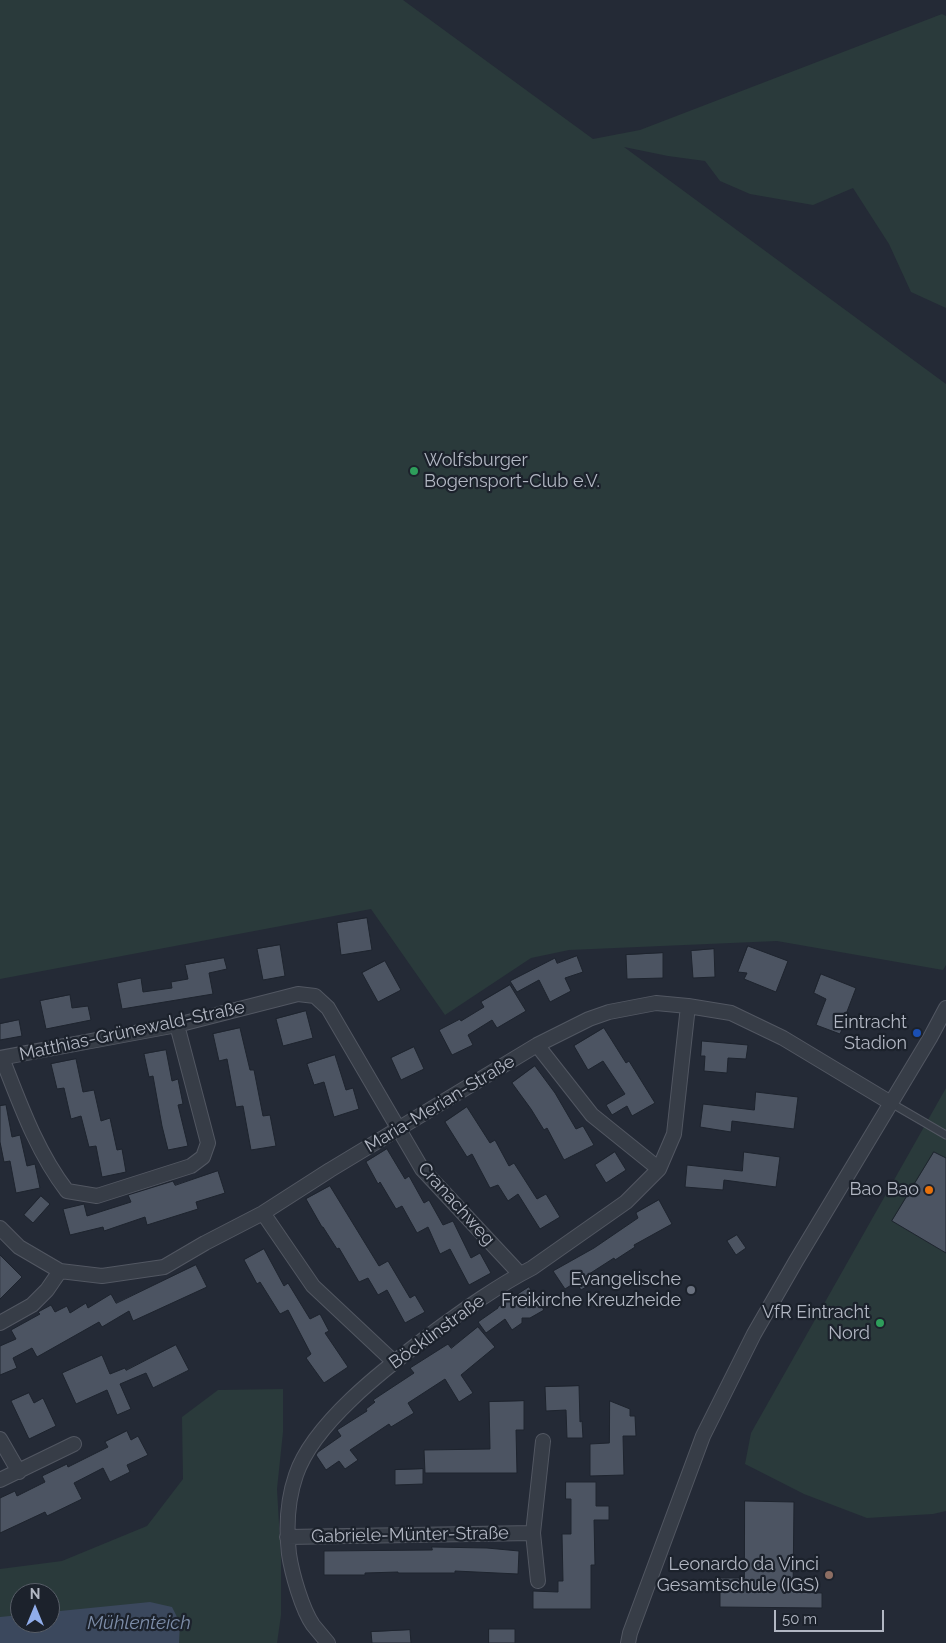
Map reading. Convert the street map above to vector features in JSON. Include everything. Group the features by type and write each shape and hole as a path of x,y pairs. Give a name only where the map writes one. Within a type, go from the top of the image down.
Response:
{"street":[{"name":"Matthias-Grünewald-Straße","path":"1,1058 177,1025 298,994 314,996 328,1008 398,1130"},
{"name":"Maria-Merian-Straße","path":"0,1228 18,1248 60,1271 102,1276 164,1267 263,1213 330,1170 537,1045 589,1019 608,1012 656,1004 688,1006 731,1013 783,1038 891,1102"},
{"name":"Böcklinstraße","path":"328,1643 312,1624 301,1597 292,1571 287,1537 288,1507 296,1474 313,1441 364,1388 394,1362 454,1318 532,1268 626,1202 658,1169 674,1134 688,1006"},
{"path":"628,1643 703,1436 754,1334 946,1010"},
{"path":"1,1058 29,1125 56,1177 68,1191 97,1196 191,1166 203,1157 208,1143 177,1025"},
{"path":"537,1045 592,1115 658,1169"},
{"name":"Cranachweg","path":"398,1130 422,1169 520,1274"},
{"path":"263,1213 313,1286 394,1362"},
{"path":"0,1323 32,1306 47,1290 60,1271"},
{"path":"0,1439 19,1472"},
{"name":"Gabriele-Münter-Straße","path":"538,1581 534,1533 543,1441"},
{"path":"0,1480 74,1444"},
{"name":"Gabriele-Münter-Straße","path":"287,1537 534,1533"}],"lane":[{"path":"891,1102 946,1135"}],"shaded area":[{"path":"0,0 403,0 593,139 640,130 942,14 946,16 946,308 911,292 889,244 853,188 813,205 750,194 720,181 705,161 624,147 946,384 946,965 943,970 777,941 569,950 531,958 445,1015 371,909 0,979"},
{"name":"VfR Eintracht Nord","path":"946,1088 946,1511 933,1514 867,1518 804,1494 745,1464 751,1433"},
{"path":"283,1389 283,1432 277,1489 281,1559 281,1615 277,1643 0,1643 0,1569 62,1561 147,1526 183,1479 182,1417 218,1390"}],"water":[{"name":"Mühlenteich","path":"150,1602 172,1607 180,1623 179,1643 0,1643 0,1617 10,1616 10,1633 60,1633 60,1611"}],"building":[{"path":"367,918 372,950 341,955 337,923"},
{"path":"280,945 285,976 263,980 257,949"},
{"path":"748,946 788,961 776,992 744,979 747,973 738,972"},
{"path":"714,949 715,977 693,978 691,951"},
{"path":"663,953 663,978 627,979 626,955"},
{"path":"577,956 583,972 565,978 571,991 550,1002 539,980 517,992 510,981 555,958 557,963"},
{"path":"224,958 227,969 209,973 213,994 122,1009 117,983 141,978 143,992 172,988 171,982 188,979 185,965"},
{"path":"385,961 401,990 378,1002 362,973"},
{"path":"821,974 856,988 840,1034 816,1025 826,999 814,993"},
{"path":"510,985 526,1011 497,1028 492,1020 468,1035 473,1045 452,1055 439,1030 460,1019 461,1021 484,1007 481,1002"},
{"path":"70,995 72,1008 88,1006 91,1020 46,1029 40,1001"},
{"path":"306,1011 313,1038 283,1046 276,1019"},
{"path":"19,1020 22,1036 0,1040 0,1024"},
{"path":"240,1028 250,1070 254,1070 263,1116 270,1115 276,1146 251,1150 243,1106 236,1107 227,1059 219,1061 213,1034"},
{"path":"604,1028 626,1063 629,1061 655,1103 632,1116 627,1106 612,1115 606,1105 625,1094 603,1061 588,1070 574,1046"},
{"path":"702,1041 748,1045 746,1059 728,1058 727,1073 704,1071 705,1056 701,1056"},
{"path":"414,1047 424,1069 401,1080 391,1058"},
{"path":"166,1050 172,1081 178,1079 183,1104 178,1105 188,1146 168,1150 153,1076 149,1077 144,1054"},
{"path":"335,1055 346,1090 353,1088 359,1109 334,1117 324,1082 314,1085 307,1064"},
{"path":"76,1059 83,1092 94,1090 101,1121 110,1118 117,1150 122,1149 126,1172 102,1177 96,1146 89,1147 81,1116 71,1119 64,1088 57,1089 51,1064"},
{"path":"535,1066 555,1093 576,1129 583,1126 594,1145 564,1160 547,1128 544,1130 512,1083"},
{"path":"756,1092 798,1097 794,1129 732,1121 731,1132 700,1127 703,1104 754,1110"},
{"path":"6,1105 12,1137 20,1135 27,1166 35,1164 40,1188 16,1193 10,1161 4,1162 0,1142 0,1106"},
{"path":"467,1107 490,1143 495,1140 509,1166 514,1163 537,1199 546,1194 560,1217 540,1229 518,1194 508,1201 498,1185 490,1188 472,1154 467,1157 445,1122"},
{"path":"387,1149 405,1179 409,1176 424,1203 429,1200 443,1225 453,1221 471,1258 480,1253 491,1273 469,1285 450,1249 440,1254 428,1227 417,1233 402,1206 396,1209 380,1182 378,1184 366,1162"},
{"path":"615,1152 626,1170 606,1183 595,1165"},
{"path":"744,1152 780,1157 776,1187 724,1180 723,1190 685,1187 687,1165 742,1171"},
{"name":"Bao Bao","path":"934,1152 946,1158 946,1253 892,1221"},
{"path":"218,1171 225,1193 196,1202 198,1209 147,1225 145,1217 104,1231 103,1227 70,1235 63,1209 84,1204 87,1216 131,1202 128,1195 173,1181 175,1185"},
{"path":"330,1186 379,1266 388,1261 410,1298 415,1295 425,1312 405,1323 387,1290 378,1295 368,1278 359,1282 339,1248 337,1249 322,1227 306,1199"},
{"path":"41,1196 50,1204 33,1223 24,1215"},
{"path":"659,1200 672,1224 634,1245 635,1247 615,1260 614,1258 586,1276 591,1284 581,1290 576,1282 565,1289 553,1271 594,1248 638,1218 636,1213"},
{"path":"737,1235 746,1248 736,1255 727,1241"},
{"path":"264,1249 284,1286 288,1283 310,1319 320,1314 329,1331 325,1333 348,1367 324,1383 306,1358 311,1354 288,1310 280,1314 260,1282 257,1284 244,1260"},
{"path":"0,1255 22,1277 0,1299"},
{"path":"196,1265 207,1287 133,1321 129,1311 102,1327 99,1322 37,1357 32,1348 13,1358 17,1368 0,1375 0,1346 16,1339 11,1330 40,1314 38,1312 51,1305 55,1312 67,1306 70,1313 86,1303 88,1308 111,1294 116,1303"},
{"path":"529,1287 544,1310 530,1318 522,1318 522,1323 512,1330 505,1319 486,1333 478,1322"},
{"path":"478,1327 495,1347 461,1375 473,1393 459,1402 445,1379 408,1403 414,1413 391,1427 389,1424 350,1450 358,1460 345,1469 339,1461 326,1470 316,1455 341,1436 337,1430 367,1411 366,1409 375,1402 373,1400 414,1373 410,1368 448,1344 451,1348"},
{"path":"176,1345 189,1370 153,1388 146,1373 120,1384 131,1409 117,1415 107,1390 76,1404 62,1373 102,1355 110,1374 125,1368 126,1370"},
{"path":"579,1386 580,1422 582,1421 583,1438 567,1438 566,1410 546,1411 545,1387"},
{"path":"29,1393 34,1403 43,1398 56,1426 29,1439 11,1401"},
{"path":"524,1401 524,1430 516,1430 517,1473 425,1473 424,1450 490,1449 489,1402"},
{"path":"610,1401 630,1409 630,1416 635,1416 636,1436 623,1436 624,1475 590,1476 590,1444 609,1443"},
{"path":"127,1431 131,1440 138,1436 148,1455 127,1465 130,1472 110,1482 103,1468 74,1483 82,1499 47,1516 45,1512 0,1533 0,1498 15,1491 17,1496 45,1482 42,1476 67,1464 68,1467 108,1447 105,1442"},
{"path":"423,1469 423,1484 395,1485 395,1470"},
{"path":"566,1482 596,1482 596,1506 609,1506 609,1520 594,1520 595,1565 591,1565 591,1609 533,1609 533,1591 558,1592 558,1581 563,1581 562,1534 571,1534 571,1499 566,1499"},
{"path":"745,1501 794,1502 793,1592 822,1593 822,1608 720,1607 720,1578 744,1578"},
{"path":"432,1547 487,1548 519,1551 518,1574 455,1571 455,1573 398,1572 365,1573 365,1575 324,1575 324,1551 432,1550"},
{"path":"489,1629 515,1629 515,1643 489,1643"},
{"path":"410,1630 411,1643 372,1643 371,1632"}],"place":[{"name":"Wolfsburger Bogensport-Club e.V.","path":"414,471"},
{"name":"Eintracht Stadion","path":"917,1033"},
{"name":"Bao Bao","path":"929,1190"},
{"name":"Evangelische Freikirche Kreuzheide","path":"691,1290"},
{"name":"VfR Eintracht Nord","path":"880,1323"},
{"name":"Leonardo da Vinci Gesamtschule (IGS)","path":"829,1575"}]}
